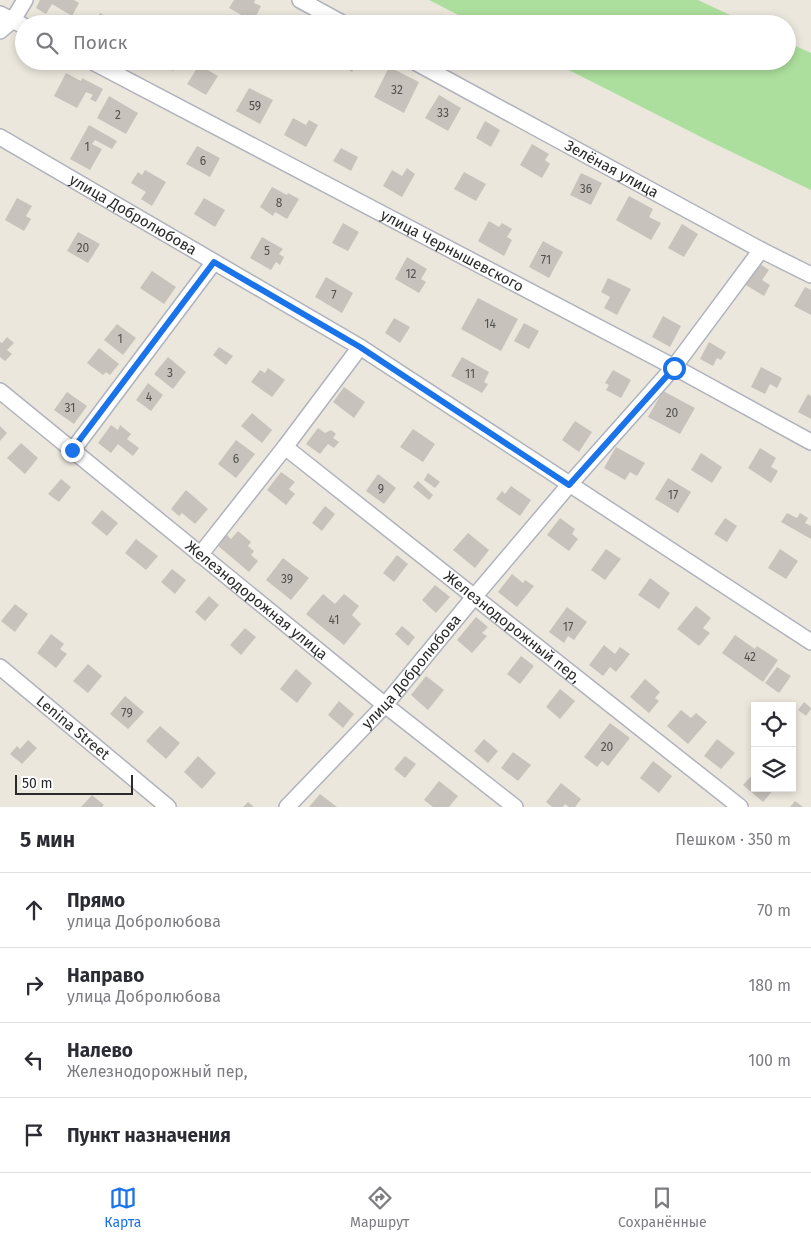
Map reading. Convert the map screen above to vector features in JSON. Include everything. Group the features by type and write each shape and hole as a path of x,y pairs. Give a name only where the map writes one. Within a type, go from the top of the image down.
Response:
{"street":[{"path":"15,15 25,0"},
{"path":"300,0 328,15"},
{"path":"0,31 12,20"},
{"name":"улица Чернышевского","path":"108,70 811,442"},
{"name":"Зелёная улица","path":"430,70 761,250 811,275"},
{"name":"улица Добролюбова","path":"0,137 360,347 811,642"},
{"name":"улица Добролюбова","path":"287,807 385,705 569,485 674,368 761,250"},
{"path":"72,450 214,262"},
{"path":"200,555 285,447 360,347"},
{"name":"Железнодорожная улица","path":"0,391 385,705 515,807"},
{"name":"Железнодорожный пер,","path":"285,447 740,807"},
{"name":"Lenina Street","path":"0,667 168,807"}],"green space":[{"path":"429,0 698,0 730,15 458,15"},
{"path":"796,46 811,53 811,190 569,70 796,70"}],"building":[{"path":"40,0 74,0 79,3 73,15 52,4 46,14 36,8"},
{"path":"234,0 255,0 254,3 261,6 256,15 241,15 229,8"},
{"path":"196,70 208,70 218,76 206,95 187,84"},
{"path":"388,70 395,70 419,82 404,113 374,97"},
{"path":"66,73 81,81 82,78 103,89 96,102 90,99 93,95 86,92 77,108 54,96"},
{"path":"249,88 273,100 260,124 236,111"},
{"path":"439,95 461,108 448,131 425,118"},
{"path":"109,96 138,113 126,134 97,118"},
{"path":"293,118 306,125 309,120 318,125 306,147 284,135"},
{"path":"485,121 500,130 491,147 476,138"},
{"path":"89,125 117,141 112,149 95,140 92,144 102,149 90,170 70,159"},
{"path":"532,144 549,154 545,160 550,164 542,178 520,165"},
{"path":"197,146 220,158 210,177 186,164"},
{"path":"341,148 358,157 351,171 333,161"},
{"path":"407,168 415,174 402,197 383,186 392,170 402,176"},
{"path":"145,170 166,182 152,206 141,199 146,192 131,183 138,172 142,175"},
{"path":"464,172 486,184 476,201 454,189"},
{"path":"581,173 602,183 591,205 570,195"},
{"path":"272,187 299,199 287,219 275,212 273,216 260,207"},
{"path":"629,196 653,209 649,217 661,223 651,240 616,220"},
{"path":"17,198 32,206 26,216 31,219 24,231 5,220"},
{"path":"204,198 225,210 215,227 194,214"},
{"path":"489,221 499,227 502,223 512,229 507,237 512,240 504,256 478,241"},
{"path":"343,223 359,232 348,251 332,243"},
{"path":"682,224 698,234 684,257 668,248"},
{"path":"78,232 100,244 88,263 67,251"},
{"path":"262,237 283,249 279,254 284,257 280,265 276,262 271,270 250,258"},
{"path":"543,241 563,252 549,278 529,267"},
{"path":"407,257 427,269 421,279 426,282 419,293 395,279"},
{"path":"757,262 769,270 762,280 770,285 764,296 744,284"},
{"path":"152,271 176,287 164,304 140,288"},
{"path":"326,277 353,293 342,313 315,297"},
{"path":"608,278 631,289 617,315 604,308 610,297 601,292"},
{"path":"805,287 811,290 811,315 794,306"},
{"path":"478,298 518,319 501,351 461,329"},
{"path":"663,316 681,326 670,347 652,337"},
{"path":"394,318 410,327 400,343 385,333"},
{"path":"524,323 539,331 529,349 514,341"},
{"path":"117,324 136,338 123,355 104,340"},
{"path":"7,337 14,343 7,350 12,354 5,361 0,357 0,342 2,343"},
{"path":"709,342 726,352 721,360 717,358 713,366 700,359"},
{"path":"219,347 233,356 226,365 213,355"},
{"path":"99,348 119,364 110,375 106,372 103,375 87,363"},
{"path":"168,357 186,372 173,389 154,374"},
{"path":"462,357 489,372 484,382 488,384 482,393 451,376"},
{"path":"761,367 782,378 777,388 770,384 765,394 751,387"},
{"path":"268,368 285,380 272,397 251,382 260,370 265,373"},
{"path":"613,370 631,380 621,398 606,390 609,385 605,383"},
{"path":"148,383 163,395 151,411 136,400"},
{"path":"344,387 365,402 354,418 333,402"},
{"path":"663,391 695,408 680,434 648,417"},
{"path":"67,392 87,406 74,424 54,410"},
{"path":"808,394 811,396 811,419 798,412"},
{"path":"252,413 272,430 262,443 241,426"},
{"path":"575,421 592,432 579,452 562,440"},
{"path":"111,425 118,430 120,425 131,434 127,439 139,448 133,456 118,444 111,453 98,443"},
{"path":"0,426 7,433 0,441"},
{"path":"318,428 325,433 331,430 336,434 333,438 339,442 334,448 328,444 320,454 306,444"},
{"path":"413,429 435,444 423,462 400,447"},
{"path":"236,440 255,454 236,478 218,464"},
{"path":"21,443 38,458 25,474 7,458"},
{"path":"616,447 645,463 637,476 630,472 625,480 604,468"},
{"path":"760,448 776,458 771,467 778,471 771,483 748,468"},
{"path":"701,453 722,467 712,483 691,470"},
{"path":"281,472 295,482 289,489 295,494 286,505 267,490"},
{"path":"428,473 440,482 435,488 424,480"},
{"path":"378,474 396,488 384,504 366,491"},
{"path":"668,478 691,492 678,513 655,499"},
{"path":"61,479 71,487 59,502 48,494"},
{"path":"418,481 433,495 429,500 413,487"},
{"path":"511,486 531,500 520,516 496,499 502,491 505,494"},
{"path":"186,490 208,509 195,524 182,513 179,516 171,509"},
{"path":"325,506 335,514 322,531 312,523"},
{"path":"102,510 118,523 107,536 91,523"},
{"path":"787,513 797,518 800,513 808,518 805,523 811,526 811,539 781,522"},
{"path":"560,518 575,529 572,534 578,539 569,551 547,535"},
{"path":"725,518 737,526 727,542 714,534"},
{"path":"238,531 251,542 248,546 254,551 251,555 258,561 249,572 217,545 226,534 231,539"},
{"path":"468,533 489,550 475,568 453,550"},
{"path":"136,539 158,556 146,570 125,553"},
{"path":"606,549 621,559 605,580 591,570"},
{"path":"780,549 798,561 786,579 768,568"},
{"path":"397,555 408,564 394,582 383,573"},
{"path":"283,558 309,578 291,600 266,580"},
{"path":"172,569 186,580 175,594 161,582"},
{"path":"512,574 523,583 525,580 534,586 517,607 498,592"},
{"path":"650,578 670,593 659,609 638,595"},
{"path":"435,585 450,597 436,613 422,600"},
{"path":"323,594 335,604 344,594 359,606 352,615 361,624 344,645 306,614"},
{"path":"209,596 219,605 205,621 195,612"},
{"path":"15,604 28,614 15,632 1,621"},
{"path":"696,606 711,618 703,628 710,633 699,646 677,629"},
{"path":"567,607 587,622 574,640 568,636 564,643 549,632"},
{"path":"476,617 488,627 482,633 487,636 472,653 457,640"},
{"path":"402,626 415,637 408,646 395,634"},
{"path":"245,628 256,637 241,655 230,645"},
{"path":"51,634 64,644 60,649 67,654 56,668 37,653"},
{"path":"735,635 755,649 757,646 778,660 763,682 722,653"},
{"path":"604,645 615,654 620,647 630,654 616,672 610,667 603,676 589,665"},
{"path":"521,656 534,666 520,684 507,674"},
{"path":"88,664 102,676 88,693 73,681"},
{"path":"777,667 791,676 779,693 765,683"},
{"path":"296,669 312,683 297,703 280,689"},
{"path":"426,676 444,690 428,710 411,695"},
{"path":"645,679 660,692 655,698 659,701 649,713 630,697"},
{"path":"560,689 575,701 560,719 546,707"},
{"path":"125,696 144,712 128,729 110,714"},
{"path":"339,701 354,714 343,728 328,715"},
{"path":"804,702 811,708 806,716 798,710"},
{"path":"681,710 691,718 696,713 707,722 688,744 667,726"},
{"path":"610,723 630,738 608,766 602,761 597,767 584,757"},
{"path":"160,726 180,743 166,759 146,741"},
{"path":"484,739 498,751 488,763 474,751"},
{"path":"717,739 735,753 721,769 704,756"},
{"path":"28,740 37,748 22,764 10,754 17,746 20,749"},
{"path":"513,752 531,765 518,781 501,768"},
{"path":"198,756 216,773 202,789 184,772"},
{"path":"405,756 416,764 405,778 394,769"},
{"path":"653,761 672,776 659,793 640,778"},
{"path":"751,776 751,792 743,785"},
{"path":"439,781 458,796 449,807 433,807 424,800"},
{"path":"561,783 581,799 575,807 569,807 565,804 563,807 552,807 546,802"},
{"path":"751,792 772,792 763,802"},
{"path":"320,794 337,807 309,807"},
{"path":"92,795 104,805 102,807 81,807"},
{"path":"795,801 803,807 790,807"},
{"path":"248,802 254,807 243,807"}],"route":[{"path":"72,450 214,262 360,347 569,485 674,368"}]}
